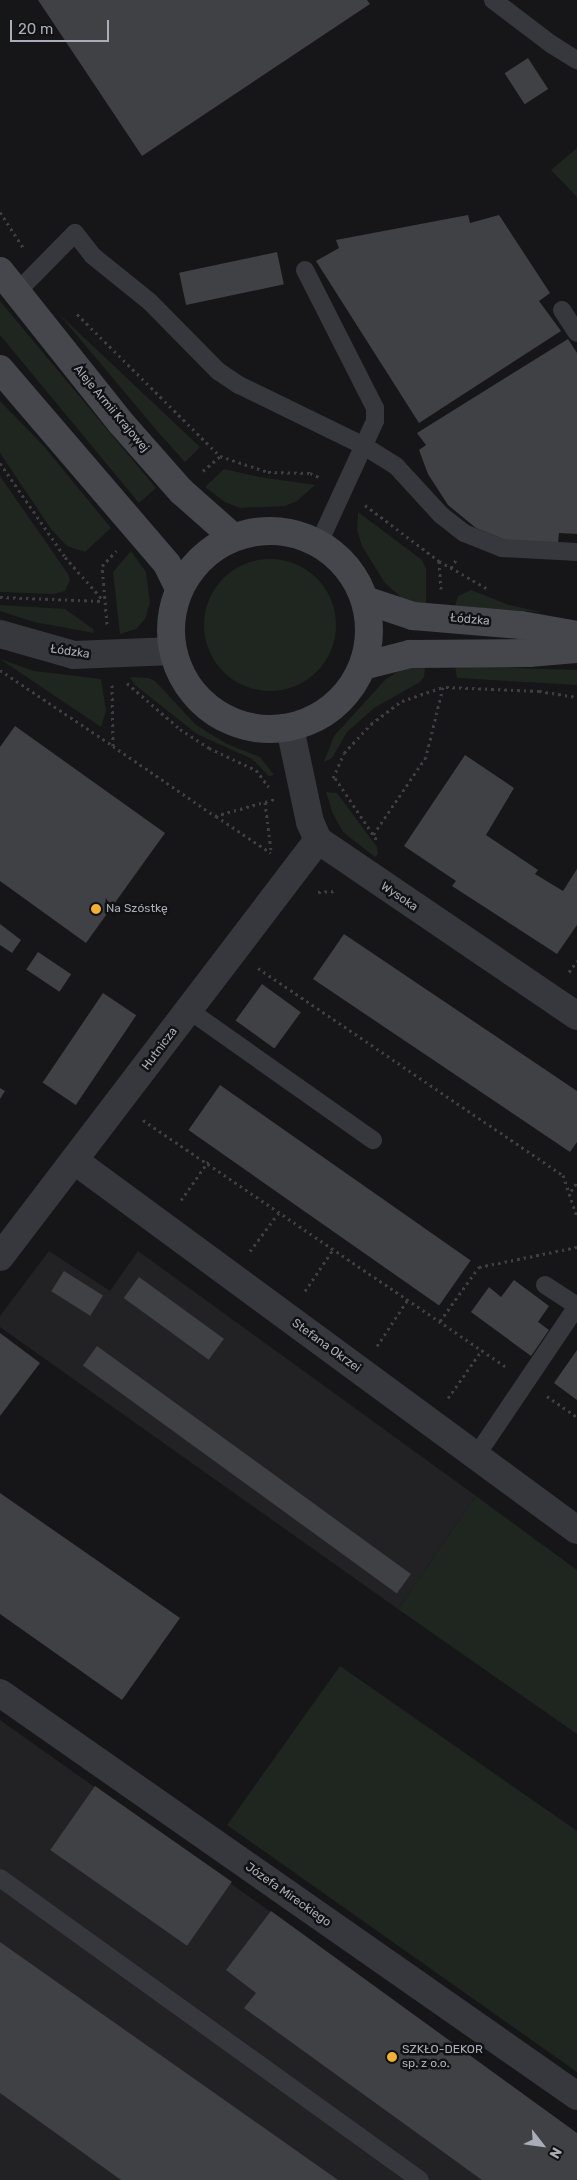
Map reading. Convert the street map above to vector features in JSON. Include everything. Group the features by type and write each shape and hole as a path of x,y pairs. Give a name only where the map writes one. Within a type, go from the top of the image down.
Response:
{"main road":[{"name":"Aleje Armii Krajowej","path":"0,271 121,424 181,491 233,538"},
{"path":"0,369 167,564 179,589"},
{"path":"275,530 319,543 344,564 365,600 369,630 363,666 351,688 334,706 314,720 290,728 268,730 247,727 226,720 208,708 180,674 173,651 172,610 179,589 192,567 211,550 233,538 275,530"},
{"name":"Łódzka","path":"365,600 413,616 521,624 577,634"},
{"path":"363,666 410,654 577,649"}],"street":[{"name":"Łódzka","path":"0,634 60,652 112,655 173,651"},
{"path":"290,728 303,788 318,840"},
{"name":"Hutnicza","path":"0,1257 190,1011 318,840"},
{"name":"Wysoka","path":"318,840 328,849 577,1016"},
{"name":"Stefana Okrzei","path":"75,1161 577,1530"},
{"name":"Józefa Mireckiego","path":"0,1693 577,2096"}],"lane":[{"path":"493,0 551,44 577,60"},
{"path":"16,293 75,233 93,256 150,302 218,371 264,399 364,446 406,474 441,515 469,536 502,548 577,552"},
{"path":"305,270 375,408 375,421 342,489 319,543"},
{"path":"562,310 577,333"},
{"path":"190,1011 373,1140"},
{"path":"476,1456 577,1306 545,1284"},
{"path":"0,1878 420,2180"}],"path":[{"path":"0,212 39,271"},
{"path":"70,307 220,456 268,472 310,473 342,489 439,561 442,617"},
{"path":"0,463 65,557 103,600 0,597"},
{"path":"373,835 426,757 444,687 445,653"},
{"path":"112,655 113,746"},
{"path":"112,655 123,678 139,696 209,748 256,770 277,798 215,816"},
{"path":"0,670 271,853"},
{"path":"303,788 335,778 351,743 402,701 444,687 539,691 577,697"},
{"path":"264,802 272,858"},
{"path":"313,894 326,890 341,892"},
{"path":"251,975 262,960"},
{"path":"564,979 577,961"},
{"path":"257,968 563,1175 577,1217"},
{"path":"139,1125 144,1118 577,1417"},
{"path":"179,1202 208,1162"},
{"path":"570,1192 577,1182"},
{"path":"248,1253 280,1211"},
{"path":"440,1321 479,1267 577,1247"},
{"path":"303,1293 334,1248"},
{"path":"360,1371 408,1299"}],"shaded area":[{"path":"577,148 577,197 551,170"},
{"path":"0,301 156,488 139,503 0,335"},
{"path":"59,314 200,447 185,462 158,432"},
{"path":"0,401 42,444 111,528 85,552 67,546 51,529 0,453"},
{"path":"224,469 259,477 315,485 297,501 285,506 240,508 225,502 205,487"},
{"path":"0,476 68,574 70,580 65,591 53,594 0,592"},
{"path":"358,512 422,560 426,569 426,606 402,598 385,583 362,546 357,530"},
{"path":"131,551 146,572 150,603 145,619 136,629 120,634 113,572"},
{"path":"270,559 283,560 295,564 317,578 331,600 335,612 335,638 331,650 317,672 295,686 283,690 270,691 257,690 245,686 223,672 209,650 205,638 204,625 205,612 209,600 223,578 245,564 257,560"},
{"path":"471,590 509,605 541,612 455,606 458,596"},
{"path":"0,605 65,609 93,629 94,633 34,622 0,611"},
{"path":"0,659 34,671 101,679 106,711 101,727"},
{"path":"425,666 424,677 420,682 374,708 347,732 332,758 324,762 334,736 386,679 400,670"},
{"path":"455,666 577,670 577,685 457,678"},
{"path":"130,677 148,678 155,681 196,725 227,744 260,757 274,775 269,776 252,759 197,734 135,685"},
{"path":"326,792 337,793 377,847 378,854 375,857 343,832 333,814"},
{"path":"49,1251 110,1291 138,1251 476,1496 398,1609 0,1327 0,1316"},
{"path":"476,1496 577,1570 577,1734 398,1609"},
{"path":"340,1666 577,1831 577,2072 227,1825"},
{"path":"0,1720 299,1932 577,2180 0,2180"}],"building":[{"path":"38,0 367,0 370,4 142,156"},
{"path":"528,58 548,89 525,104 505,73"},
{"path":"468,215 470,223 499,215 550,293 539,301 561,331 419,423 316,261 339,248 336,240"},
{"path":"277,252 284,284 186,305 179,273"},
{"path":"568,339 577,353 577,534 559,533 558,543 513,543 476,528 448,505 428,474 419,450 426,445 417,433"},
{"path":"15,726 165,833 86,943 0,881 0,747"},
{"path":"465,755 514,788 486,835 538,870 535,874 563,891 577,869 577,925 557,954 452,886 456,881 404,846"},
{"path":"0,924 21,940 12,953 0,945"},
{"path":"344,934 577,1091 577,1142 570,1152 313,979"},
{"path":"38,952 71,974 59,992 26,969"},
{"path":"262,984 301,1012 274,1049 236,1020"},
{"path":"103,993 136,1015 76,1105 43,1083"},
{"path":"220,1085 471,1261 439,1306 188,1130"},
{"path":"0,1088 5,1091 0,1099"},
{"path":"64,1271 103,1295 90,1316 51,1291"},
{"path":"139,1277 224,1339 209,1360 124,1298"},
{"path":"514,1280 549,1306 538,1322 549,1330 531,1356 471,1312 489,1287 501,1297"},
{"path":"0,1333 40,1363 0,1416"},
{"path":"97,1346 411,1574 397,1593 83,1365"},
{"path":"577,1350 577,1400 554,1383"},
{"path":"0,1493 180,1618 122,1700 0,1614"},
{"path":"95,1786 232,1882 187,1946 50,1850"},
{"name":"SZKŁO-DEKOR sp. z o.o.","path":"271,1911 577,2133 577,2180 482,2180 244,2008 256,1993 226,1970"},
{"path":"0,1942 338,2180 121,2180 0,2093"}],"place":[{"name":"Na Szóstkę","path":"96,909"},
{"name":"SZKŁO-DEKOR sp. z o.o.","path":"392,2057"}]}
